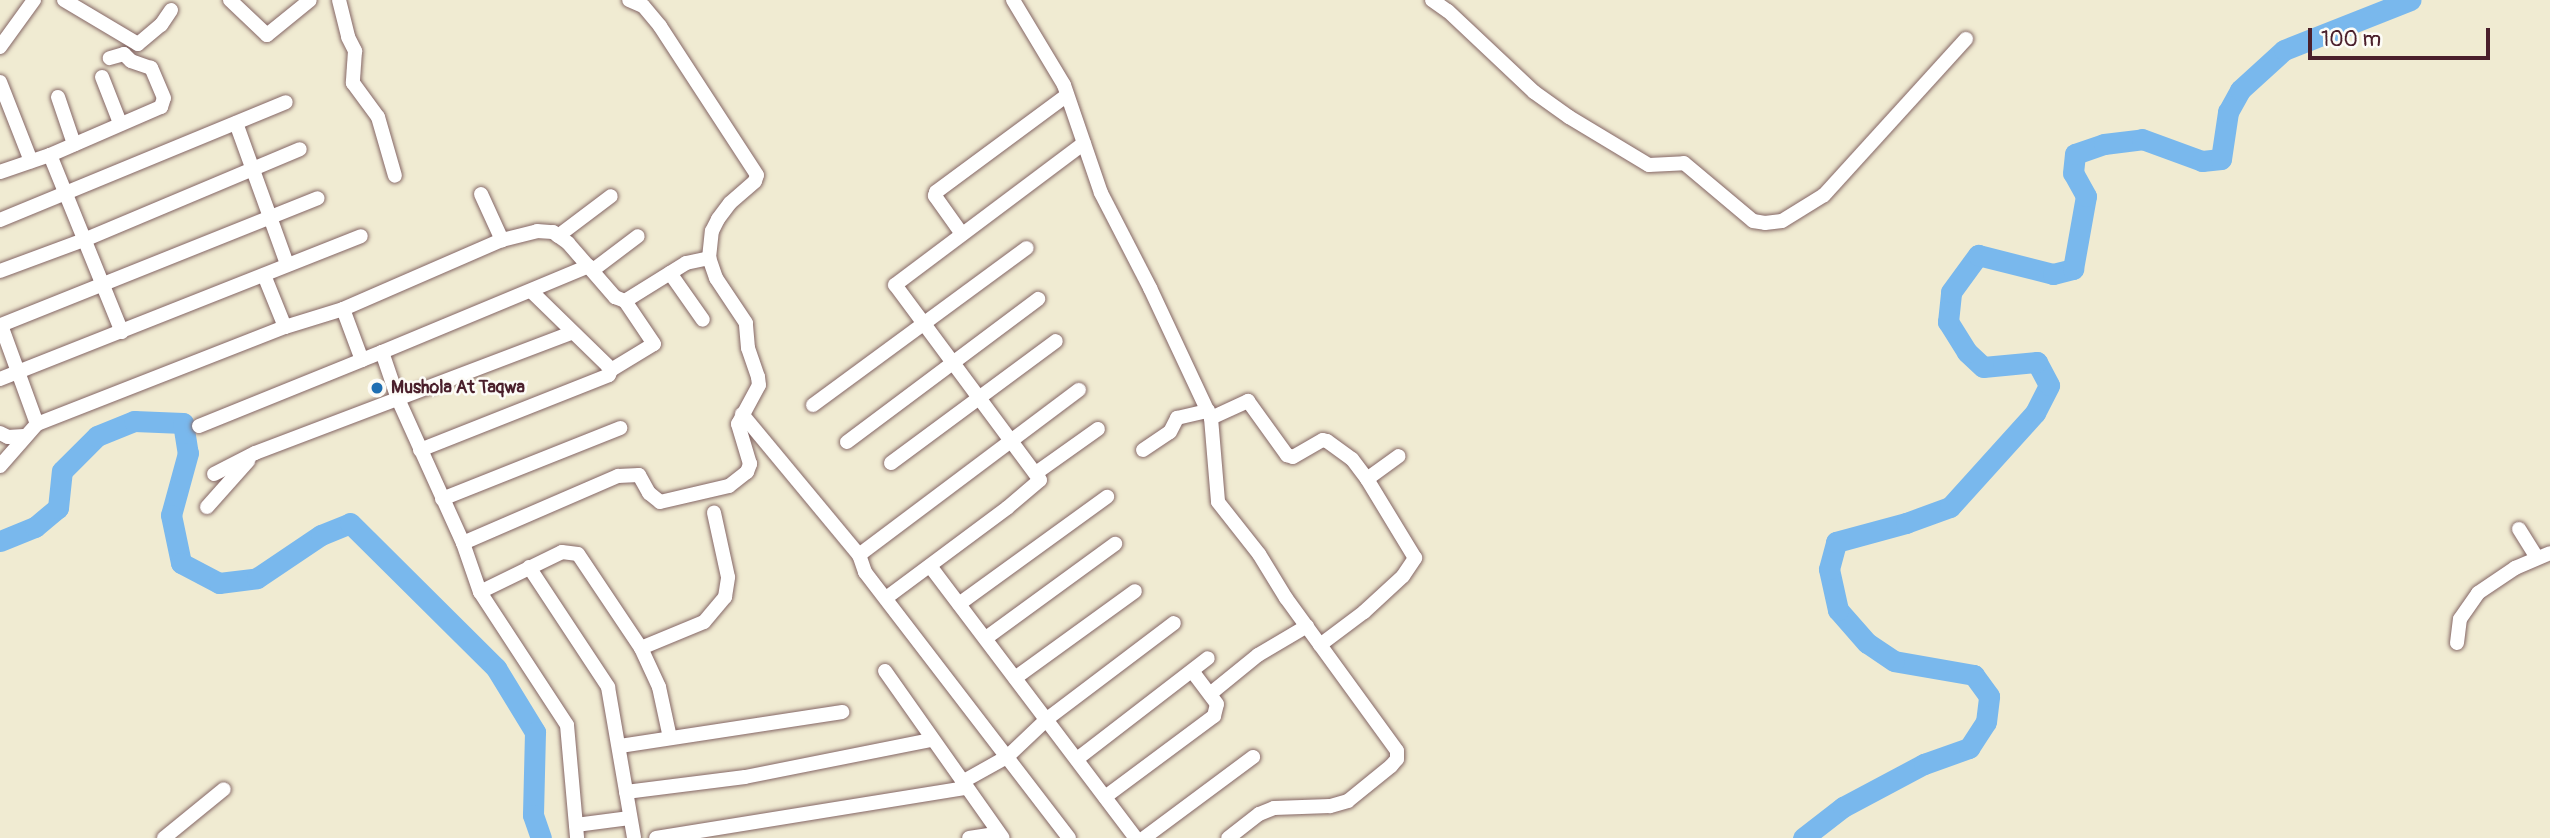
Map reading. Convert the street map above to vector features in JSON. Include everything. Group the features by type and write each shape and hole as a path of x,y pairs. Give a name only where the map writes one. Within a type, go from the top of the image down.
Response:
{"street":[{"path":"0,47 34,0"},
{"path":"64,0 138,44 162,24 171,10"},
{"path":"230,0 267,35 300,5 310,0"},
{"path":"339,0 348,37 355,51 353,83 378,117 395,176"},
{"path":"463,543 629,473 639,475 649,493 660,502 729,485 747,472 750,464 739,432 742,414 756,393 758,377 748,348 746,323 716,278 709,258 712,231 730,203 755,181 755,169 660,26 643,6 629,0"},
{"path":"1013,0 1067,95 1101,193 1210,414 1218,502 1259,554 1320,645 1397,751 1397,760 1338,805 1274,808 1259,814 1228,838"},
{"path":"1432,0 1448,11 1534,92 1569,117 1649,165 1684,163 1753,220 1765,223 1782,221 1804,211 1824,195 1966,39"},
{"path":"0,172 50,155 160,107 164,98 151,68 131,61 124,54 110,58"},
{"path":"102,77 120,123"},
{"path":"0,82 31,161"},
{"path":"962,234 935,196 936,192 1067,95"},
{"path":"58,97 74,144"},
{"path":"0,220 286,102"},
{"path":"236,123 268,219 287,264"},
{"path":"886,598 1040,480 895,285 1084,143"},
{"path":"0,271 84,240 300,149"},
{"path":"50,155 122,332"},
{"path":"481,194 502,240"},
{"path":"558,236 611,196"},
{"path":"37,424 20,372 0,324 103,286 318,198"},
{"path":"0,466 37,424 285,327 343,309 502,240 537,231 553,232 558,236 591,268 615,297 625,301 654,344 611,370 604,378 420,450"},
{"path":"0,379 360,236"},
{"path":"199,426 591,268 638,236"},
{"path":"813,405 1027,248"},
{"path":"625,301 686,263 709,258"},
{"path":"670,273 703,320"},
{"path":"264,275 285,327"},
{"path":"531,291 611,370"},
{"path":"847,442 1038,299"},
{"path":"343,309 362,360"},
{"path":"214,474 255,453 571,333"},
{"path":"891,463 1056,341"},
{"path":"382,352 398,399 463,543 480,592 567,726 577,832 630,818"},
{"path":"859,555 1079,390"},
{"path":"1143,450 1170,432 1177,418 1210,414 1248,401 1287,455 1293,457 1323,440 1352,459 1415,558 1403,576 1364,612 1320,645"},
{"path":"742,414 859,555 865,572 1069,838"},
{"path":"442,499 620,428"},
{"path":"1036,473 1098,429"},
{"path":"0,433 8,437 24,436"},
{"path":"207,507 255,453"},
{"path":"1367,479 1399,456"},
{"path":"959,604 1107,497"},
{"path":"641,648 704,622 725,597 729,577 714,513"},
{"path":"2457,643 2460,619 2478,593 2493,581 2544,556 2519,529"},
{"path":"986,638 1115,544"},
{"path":"480,592 562,552 578,554 641,648 659,687 670,738"},
{"path":"930,566 1136,838"},
{"path":"529,567 608,687 634,838"},
{"path":"1015,678 1135,592"},
{"path":"656,838 964,785 1007,757 1047,719 1174,623"},
{"path":"1210,694 1258,655 1307,626"},
{"path":"1077,759 1208,658"},
{"path":"885,671 1001,836"},
{"path":"1105,797 1214,716 1217,704 1192,671"},
{"path":"620,746 842,712"},
{"path":"626,792 745,777 931,740"},
{"path":"1144,838 1254,757"},
{"path":"164,838 224,789"},
{"path":"969,838 1001,836"}],"waterway":[{"path":"1803,838 1843,807 1924,764 1969,748 1986,722 1989,696 1974,675 1894,661 1867,643 1838,610 1829,569 1836,542 1906,523 1950,507 2035,413 2049,385 2037,362 1983,367 1967,352 1948,322 1951,292 1978,255 2053,274 2073,269 2086,196 2073,173 2075,154 2104,144 2142,139 2202,161 2221,159 2228,112 2240,90 2284,50 2410,0"},
{"path":"0,541 35,527 58,508 62,471 97,436 134,421 183,423 188,453 171,515 181,563 219,583 257,578 321,535 350,523 496,668 535,732 533,815 541,838"}],"place":[{"name":"Mushola At Taqwa","path":"377,388"}]}
